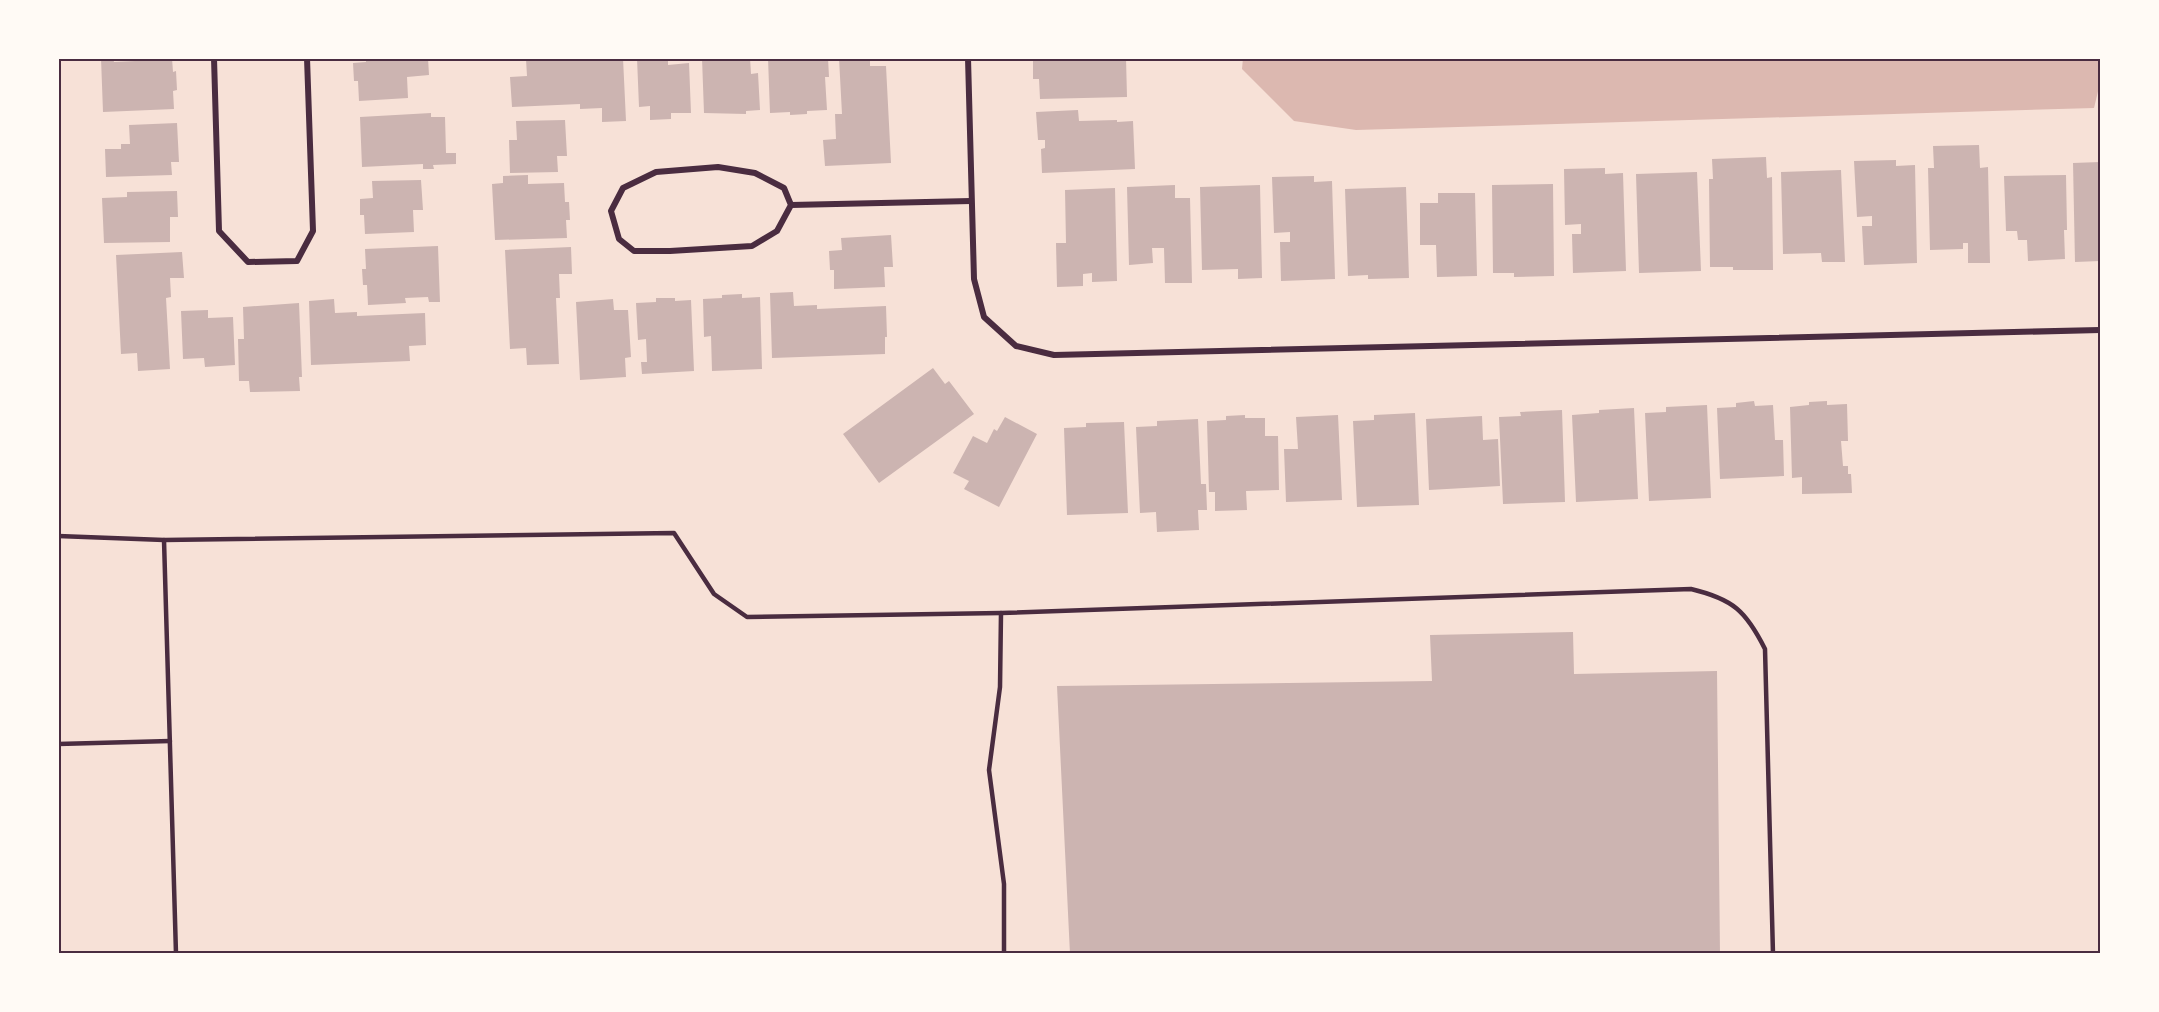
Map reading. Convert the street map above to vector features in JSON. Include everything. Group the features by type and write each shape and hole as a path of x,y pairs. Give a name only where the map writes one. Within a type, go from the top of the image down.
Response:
{"street":[{"path":"214,58 219,231 248,262 297,261 313,231 307,58"},
{"path":"968,58 974,279 984,317 1016,346 1053,355 2100,330"},
{"path":"718,167 755,173 784,188 791,205 777,231 752,246 670,251 634,251 619,239 611,211 623,188 656,172 718,167"},
{"path":"791,205 971,201"}],"lane":[{"path":"58,536 164,540 674,533 714,594 747,617 1001,613 1691,589 1716,595 1737,608 1754,627 1765,649 1773,954"},
{"path":"164,540 176,954"},
{"path":"1001,613 1000,687 989,770 1004,885 1004,954"},
{"path":"58,744 170,741"}],"shaded area":[{"path":"1243,58 2100,58 2100,83 2094,108 1356,130 1294,121 1242,69"}],"building":[{"path":"101,58 113,58 114,62 135,61 135,58 172,58 173,72 176,71 177,90 173,91 174,109 103,112"},
{"path":"366,58 428,58 429,75 407,77 408,98 359,101 358,81 354,81 353,63 366,62"},
{"path":"623,58 626,121 602,122 602,108 580,109 580,104 512,107 510,77 527,76 526,59"},
{"path":"637,58 668,58 668,65 689,63 691,113 671,113 671,119 650,120 650,106 639,107"},
{"path":"702,58 750,58 751,74 758,73 760,110 746,111 746,114 704,113"},
{"path":"768,58 828,58 829,77 825,77 827,110 790,115 790,112 770,113"},
{"path":"839,58 870,58 870,66 886,66 891,163 825,166 823,140 836,139 835,114 842,114"},
{"path":"1033,58 1126,58 1127,97 1040,99 1039,79 1033,79"},
{"path":"1078,110 1079,121 1133,121 1135,169 1042,173 1041,149 1045,148 1045,140 1038,140 1036,112"},
{"path":"431,113 431,117 445,117 446,153 456,153 456,164 433,165 434,169 423,169 423,164 362,167 360,117"},
{"path":"565,120 567,156 557,156 558,172 510,173 509,140 517,140 516,121"},
{"path":"177,123 179,162 171,162 172,175 106,177 105,149 121,149 121,144 130,144 129,125"},
{"path":"1979,145 1980,168 1988,167 1990,263 1968,263 1968,243 1963,243 1963,249 1930,250 1928,168 1934,168 1933,146"},
{"path":"1766,157 1767,178 1772,177 1773,270 1733,270 1733,267 1710,267 1709,179 1713,179 1712,159"},
{"path":"1896,160 1896,166 1915,165 1917,263 1864,265 1862,226 1872,226 1872,216 1857,217 1854,161"},
{"path":"2100,162 2100,261 2075,262 2073,163"},
{"path":"1605,168 1605,174 1623,173 1626,271 1573,273 1572,234 1581,234 1581,224 1565,225 1564,169"},
{"path":"1841,170 1845,262 1822,262 1821,253 1783,254 1781,172"},
{"path":"1697,172 1701,271 1639,273 1636,174"},
{"path":"528,175 528,184 564,183 565,202 569,202 570,220 566,220 567,238 495,240 492,184 503,183 503,176"},
{"path":"2066,175 2065,259 2028,261 2027,240 2018,240 2017,231 2006,231 2004,176"},
{"path":"1314,176 1314,182 1332,181 1335,279 1281,281 1280,242 1290,242 1290,232 1274,233 1272,177"},
{"path":"421,180 423,210 413,210 414,232 365,234 364,215 360,215 360,199 373,198 372,181"},
{"path":"1553,184 1554,276 1514,277 1514,273 1493,273 1492,185"},
{"path":"1175,185 1175,198 1190,198 1192,283 1165,283 1164,248 1152,248 1153,263 1129,265 1127,187"},
{"path":"1260,185 1262,278 1238,279 1238,269 1202,270 1200,187"},
{"path":"1406,187 1409,278 1368,279 1368,275 1348,276 1345,189"},
{"path":"1115,188 1117,281 1092,282 1092,273 1083,274 1083,286 1057,287 1056,243 1066,243 1065,190"},
{"path":"177,191 178,217 170,217 170,242 104,243 102,198 127,197 127,192"},
{"path":"1438,193 1475,193 1477,276 1437,277 1436,245 1420,245 1420,203 1438,203"},
{"path":"891,235 893,267 884,267 885,287 834,289 834,270 830,270 829,251 842,250 841,238"},
{"path":"438,246 440,302 429,302 428,297 405,298 406,303 368,305 367,285 363,285 362,269 366,269 365,249"},
{"path":"571,247 572,274 559,274 560,298 556,298 559,364 527,365 526,348 510,349 505,250"},
{"path":"182,252 184,278 170,278 171,297 166,298 170,369 138,371 137,353 121,354 116,255"},
{"path":"793,292 794,306 817,305 817,309 886,306 885,354 772,358 770,293"},
{"path":"742,294 742,298 760,297 762,369 712,371 711,336 704,337 703,299"},
{"path":"656,298 675,298 675,301 691,300 694,371 642,374 641,362 647,362 646,339 638,340 636,303 656,302"},
{"path":"334,299 335,313 357,312 357,316 425,313 426,345 409,346 410,361 311,365 309,301"},
{"path":"613,299 614,310 628,310 631,357 625,358 626,377 580,380 576,302"},
{"path":"299,303 302,377 299,377 300,391 250,392 249,381 239,381 238,339 244,339 243,307"},
{"path":"208,310 208,318 233,317 235,365 205,367 204,358 183,359 181,311"},
{"path":"933,368 945,384 949,381 974,414 879,483 843,434"},
{"path":"1754,401 1755,406 1773,405 1775,440 1783,440 1784,476 1720,479 1717,408 1736,407 1736,403"},
{"path":"1827,401 1827,405 1847,404 1848,441 1841,441 1843,466 1848,466 1848,474 1851,474 1852,493 1802,494 1802,477 1792,478 1790,407 1809,405 1809,402"},
{"path":"1707,405 1711,498 1649,501 1645,413 1666,412 1666,407"},
{"path":"1634,408 1638,499 1576,502 1572,415 1599,413 1599,410"},
{"path":"1562,410 1565,502 1503,504 1499,417 1521,416 1520,412"},
{"path":"1415,413 1419,505 1357,507 1353,421 1374,420 1374,415"},
{"path":"1245,415 1245,418 1265,418 1265,436 1278,436 1279,490 1246,491 1247,510 1215,511 1215,492 1209,492 1207,421 1226,420 1226,416"},
{"path":"1338,415 1342,500 1286,502 1284,449 1298,449 1296,417"},
{"path":"1482,416 1483,440 1498,439 1500,486 1429,490 1426,419"},
{"path":"1005,417 1037,434 999,507 964,489 969,481 953,473 973,436 987,443 994,429 997,431"},
{"path":"1198,419 1201,484 1206,484 1207,510 1198,510 1199,530 1157,532 1156,512 1140,513 1136,427 1157,426 1157,421"},
{"path":"1124,422 1128,513 1067,515 1064,428 1086,427 1086,423"},
{"path":"1573,632 1574,674 1717,671 1720,954 1070,954 1057,686 1432,681 1430,635"}]}
